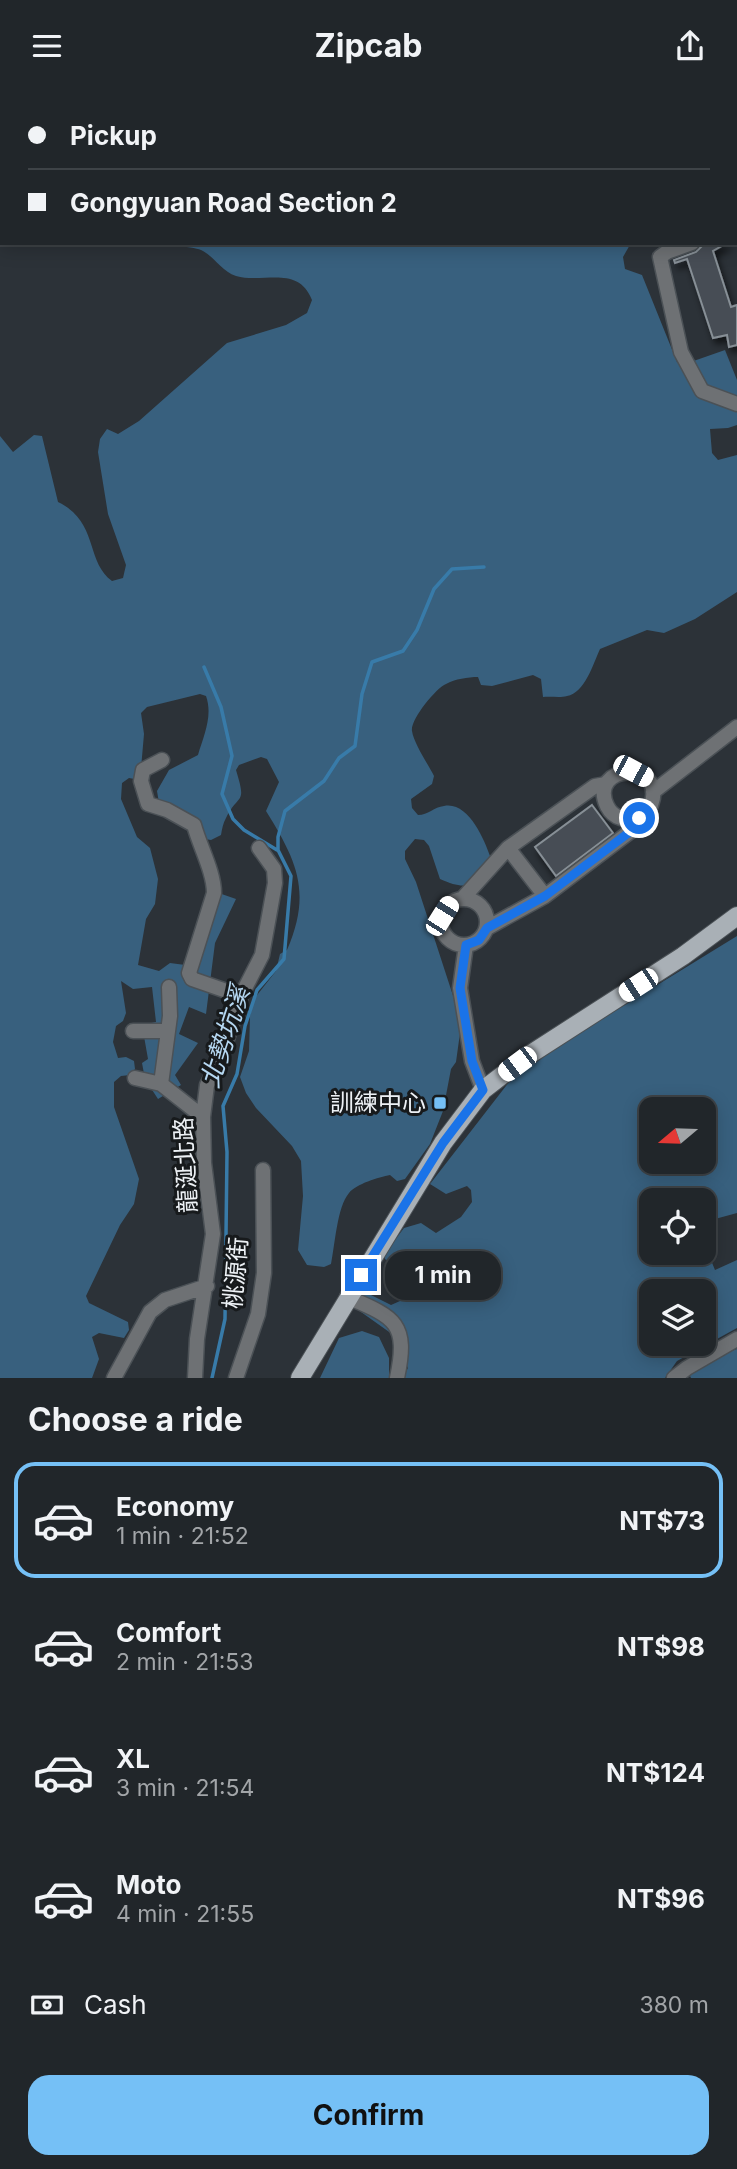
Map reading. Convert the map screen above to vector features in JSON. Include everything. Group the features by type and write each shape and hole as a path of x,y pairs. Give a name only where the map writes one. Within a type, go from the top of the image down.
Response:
{"main road":[{"path":"300,1378 443,1143 483,1090 526,1057 683,955 737,916"}],"street":[{"path":"686,245 660,257 681,352 702,391 737,404"},
{"path":"653,792 737,727"},
{"path":"162,760 143,770 141,781 148,804 167,810 194,825 201,851 214,880 214,893 189,973 192,979 242,996"},
{"path":"633,771 646,778 653,792 650,807 631,831 545,896 487,928 479,940 466,945 452,941 443,930 442,916 450,904 463,898 508,848 595,786 606,784 617,773 633,771"},
{"path":"606,784 604,799 610,813 624,820 639,818"},
{"name":"龍涎北路","path":"195,1378 197,1339 214,1234 204,1163 203,1117 207,1085 220,1061 242,996 262,954 275,883 274,869 259,848"},
{"path":"508,848 545,896"},
{"path":"463,898 477,902 486,913 487,928"},
{"path":"466,945 460,988 472,1061 483,1090"},
{"path":"161,1084 169,987"},
{"path":"133,1031 167,1031"},
{"path":"135,1078 161,1084 203,1117"},
{"name":"桃源街","path":"236,1378 258,1314 264,1273 262,1170"},
{"path":"114,1378 150,1312 165,1300 206,1286"},
{"path":"347,1297 392,1319 401,1337 397,1378"},
{"path":"674,1378 707,1355 737,1339"}],"shaded area":[{"path":"164,245 630,245 623,257 625,269 642,275 677,362 685,364 725,350 737,380 737,425 710,429 712,453 718,460 737,455 737,592 695,619 664,633 647,630 600,649 584,684 573,694 543,697 541,679 533,675 492,686 481,685 478,677 466,678 442,687 419,712 412,726 413,736 434,776 432,784 411,799 412,808 418,815 444,806 460,809 474,823 490,856 477,879 466,885 459,885 440,879 429,846 424,840 415,839 405,851 405,859 416,882 457,1008 460,1033 456,1062 451,1069 443,1111 430,1144 405,1179 397,1181 390,1175 385,1176 362,1184 349,1193 339,1217 331,1264 324,1267 307,1265 298,1250 303,1196 301,1161 292,1146 256,1108 240,1077 249,1051 250,1016 254,999 276,971 280,954 287,950 299,911 298,877 286,846 266,811 279,782 267,759 261,757 239,765 236,770 241,789 240,798 225,820 221,835 211,840 205,839 159,803 157,791 169,770 198,755 209,711 206,696 200,694 147,707 141,713 144,734 140,780 129,778 122,783 121,799 137,837 150,848 158,879 155,904 146,919 138,965 159,971 170,963 193,966 213,891 236,899 215,943 206,1014 189,1007 179,1034 198,1043 175,1075 181,1085 158,1099 145,1079 142,1063 148,1059 142,1025 156,1022 152,987 133,989 121,981 126,1013 123,1021 116,1026 113,1042 118,1058 126,1057 134,1061 135,1069 130,1075 121,1076 114,1082 114,1107 139,1179 134,1204 120,1225 86,1296 89,1303 128,1322 129,1330 124,1338 99,1333 92,1337 99,1359 92,1378 0,1378 0,436 13,452 34,435 42,436 58,502 80,520 104,573 112,581 123,578 126,565 108,514 98,452 100,439 107,429 118,434 139,421 227,343 286,325 307,313 312,300 298,282 279,277 236,276 201,250"},
{"path":"737,936 737,1213 716,1219 716,1188 639,1188 639,1265 713,1265 715,1270 737,1260 737,1328 716,1340 716,1279 639,1279 639,1356 686,1356 677,1361 665,1378 402,1378 408,1368 392,1334 354,1307 363,1291 391,1305 418,1293 419,1286 385,1259 385,1253 404,1228 421,1223 436,1233 461,1217 472,1202 471,1190 467,1186 446,1194 430,1184 513,1077 527,1065"},
{"path":"362,1331 379,1337 389,1358 389,1378 320,1378 339,1338"},
{"path":"737,1349 737,1378 691,1378 687,1370 697,1363"}],"building":[{"path":"703,245 724,245 713,251 731,307 737,305 737,345 729,347 727,335 713,338 687,259 675,263 674,260 696,252"},
{"path":"592,805 613,833 556,876 535,847"}],"waterway":[{"name":"北勢坑溪","path":"212,1378 225,1319 227,1152 223,1106 237,1074 245,1026 257,990 284,959 291,876 278,850 278,837 285,811 324,781 339,758 355,746 362,694 372,662 403,651 417,630 434,589 452,569 484,567"},
{"path":"204,667 221,707 232,756 222,794 233,819 244,830 277,850"}],"place":[{"name":"訓練中心","path":"440,1103"}],"route":[{"path":"361,1275 458,1120 483,1090 472,1061 460,988 466,945 479,940 487,928 545,896 631,831 639,818"}]}
